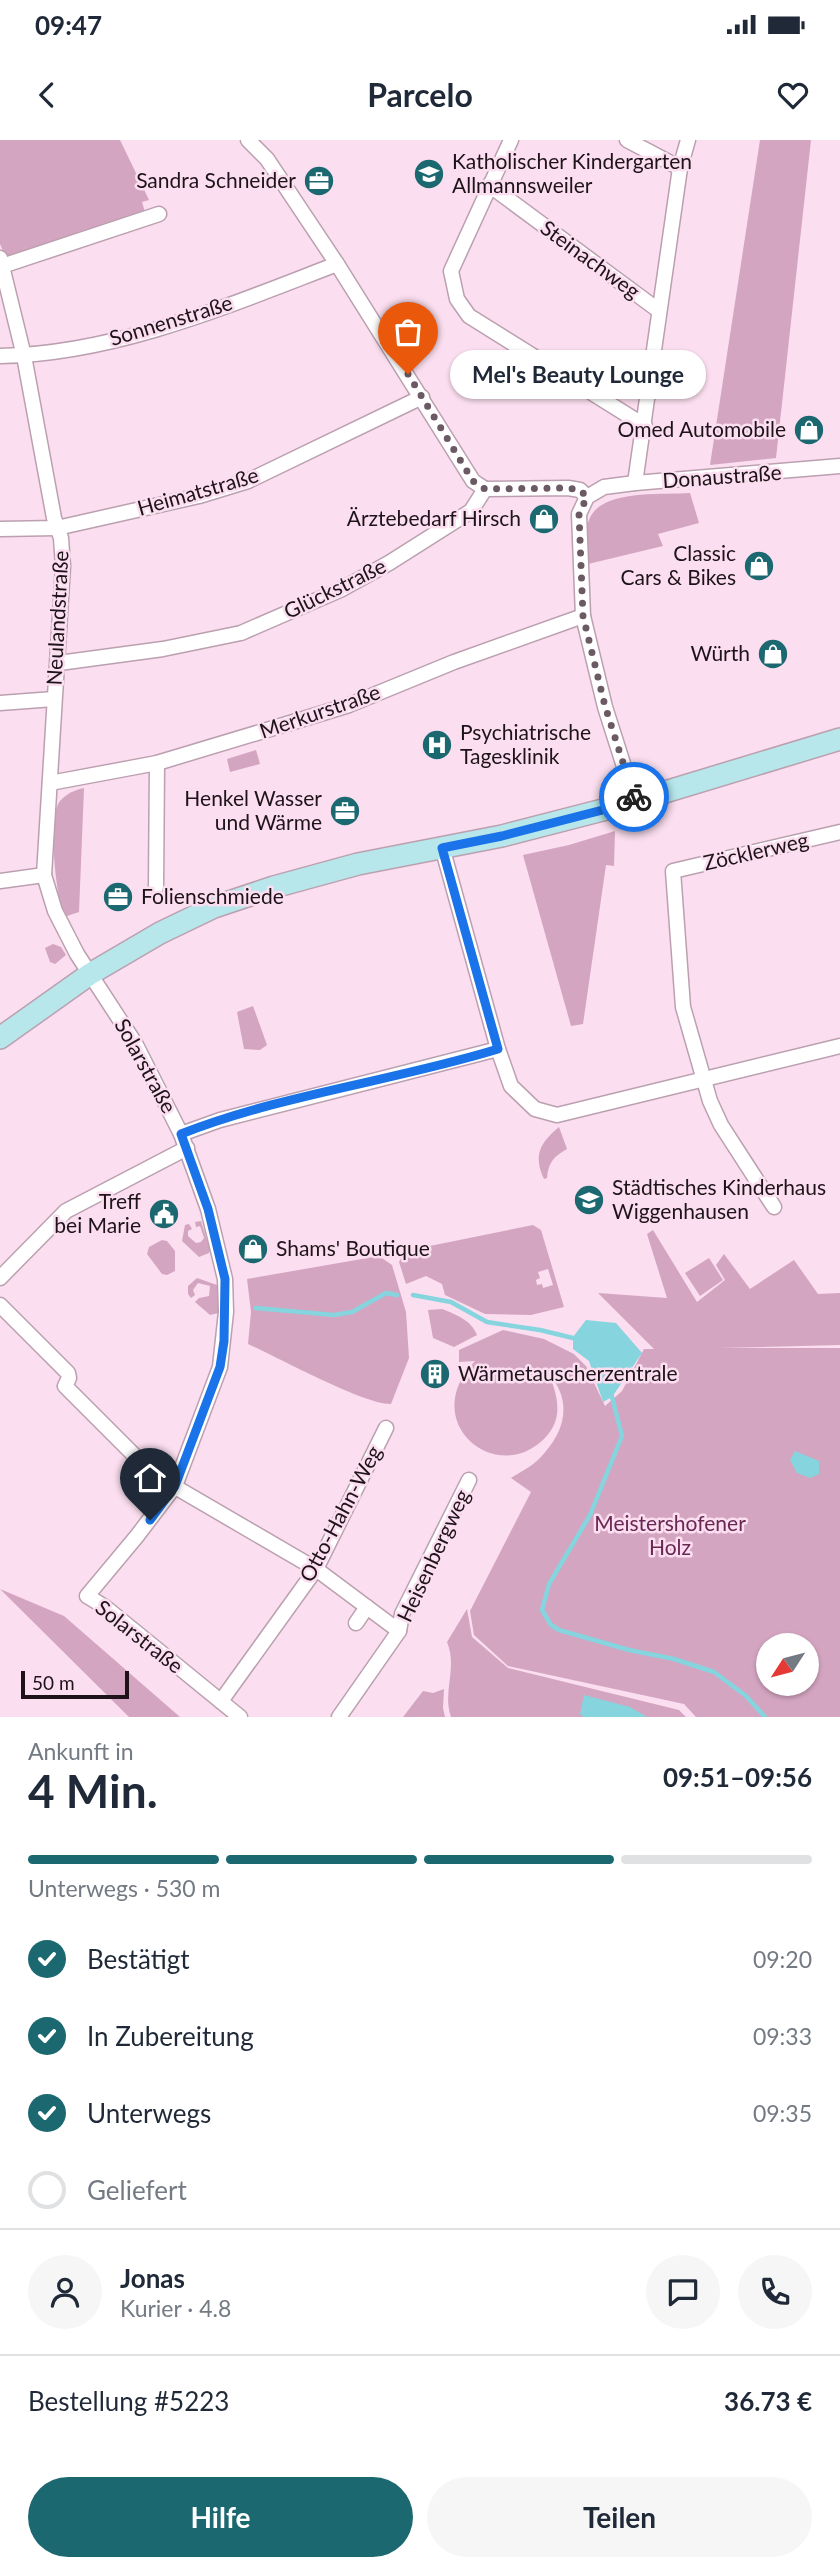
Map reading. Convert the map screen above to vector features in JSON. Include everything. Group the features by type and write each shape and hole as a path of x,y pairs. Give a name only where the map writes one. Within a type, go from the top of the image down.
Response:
{"main road":[{"path":"0,1038 90,974 160,933 214,906 358,864 502,836 635,801 840,739"}],"street":[{"path":"248,140 267,159 337,264 473,481 485,489 568,488 580,490 587,497 579,514 583,616 605,706 635,801"},
{"path":"511,140 451,271 457,299 469,316 645,426"},
{"path":"627,140 680,167"},
{"path":"635,483 680,167 688,140"},
{"name":"Steinachweg","path":"489,185 658,310"},
{"path":"1,262 159,214"},
{"name":"Neulandstraße","path":"1,262 24,356 61,538 63,566 44,874 55,911 90,974"},
{"name":"Sonnenstraße","path":"0,356 24,356 103,342 182,322 337,264"},
{"name":"Heimatstraße","path":"0,529 57,528 199,496 248,481 422,397"},
{"name":"Donaustraße","path":"587,497 604,487 635,483 840,466"},
{"name":"Glückstraße","path":"59,663 163,649 247,631 340,590 389,563 471,511 485,489"},
{"name":"Merkurstraße","path":"50,783 157,763 349,705 454,662 583,616"},
{"path":"0,704 54,699"},
{"path":"156,887 157,763"},
{"name":"Zöcklerweg","path":"704,1080 683,1007 673,871 839,836"},
{"path":"442,848 498,1049 511,1086 535,1109 557,1115 840,1046"},
{"path":"0,881 44,874"},
{"name":"Solarstraße","path":"90,974 135,1043 184,1141 208,1209 225,1279 226,1312 220,1367 175,1486 87,1596 105,1607 240,1717"},
{"path":"0,1278 66,1211 220,1120 498,1049"},
{"path":"704,1080 709,1101 721,1125 774,1207"},
{"name":"Heisenbergweg","path":"0,1305 68,1373 65,1386 153,1474 316,1569 399,1631"},
{"name":"Otto-Hahn-Weg","path":"221,1702 316,1569 386,1429"},
{"name":"Heisenbergweg","path":"339,1717 399,1631 402,1614 469,1480"},
{"path":"355,1623 367,1607"}],"green space":[{"path":"0,140 120,140 149,200 142,202 145,212 6,258 0,244"},
{"path":"760,140 811,140 776,458 710,465"},
{"path":"690,493 699,523 658,534 663,546 588,564 587,525 595,510 605,503 618,498 648,494"},
{"path":"256,750 260,764 230,772 227,759"},
{"path":"84,788 79,912 64,917 56,876 53,840 56,810 65,796"},
{"path":"615,831 614,866 606,865 583,1024 571,1026 523,855"},
{"path":"53,944 61,947 66,955 55,964 50,962 45,948"},
{"path":"253,1006 267,1045 260,1050 244,1049 237,1012"},
{"path":"559,1127 567,1149 552,1160 547,1178 544,1179 539,1163 540,1150 547,1138"},
{"path":"201,1221 210,1250 199,1257 182,1241 185,1225 189,1224 192,1229 188,1231 188,1236 196,1243 201,1242 204,1238 200,1226 196,1227 195,1222"},
{"path":"533,1225 541,1230 564,1307 531,1315 485,1314 445,1295 442,1284 426,1276 406,1284 399,1262 405,1251","holes":["548,1269 553,1285 543,1288 542,1284 537,1285 536,1280 540,1278 538,1272"]},
{"name":"Meistershofener Holz","path":"653,1230 697,1302 725,1280 716,1265 724,1254 750,1289 794,1260 818,1294 840,1293 840,1345 720,1348 840,1348 840,1717 696,1717 684,1704 508,1666 474,1635 470,1611 531,1492 511,1478 533,1464 548,1449 560,1429 563,1407 562,1396 549,1374 557,1399 557,1416 544,1439 525,1452 504,1456 485,1451 469,1440 458,1425 454,1405 459,1384 475,1361 459,1362 459,1350 503,1330 544,1339 574,1354 586,1366 605,1406 622,1391 644,1349 654,1349 598,1293 667,1298 647,1234"},
{"path":"162,1240 167,1241 175,1251 175,1271 167,1275 162,1274 147,1254 149,1247"},
{"path":"379,1256 392,1265 406,1312 409,1358 391,1404 342,1389 248,1344 251,1312 247,1279"},
{"path":"709,1258 723,1280 700,1296 685,1273"},
{"path":"197,1278 217,1285 219,1313 210,1315 195,1302 199,1298 209,1296 210,1286 198,1283 193,1290 195,1295 191,1298 188,1294 188,1286"},
{"path":"442,1309 467,1322 477,1335 454,1347 433,1338 428,1310"},
{"path":"0,1589 64,1616 180,1717 129,1717"},
{"path":"467,1609 472,1637 508,1668 679,1710 686,1717 451,1717 448,1698 451,1661 447,1642"},
{"path":"444,1689 445,1717 403,1717 423,1691 433,1693"}],"water":[{"path":"586,1320 616,1323 642,1353 612,1397 603,1402 589,1361 573,1349 573,1337"},
{"path":"795,1451 819,1461 819,1474 810,1478 797,1473 790,1460"},
{"path":"584,1695 630,1707 647,1717 583,1717 580,1714"}],"waterway":[{"path":"256,1308 334,1315 352,1312 386,1293 397,1295"},
{"path":"413,1295 451,1302 487,1322 577,1339"},
{"path":"611,1393 622,1436 590,1515 549,1584 542,1610 551,1625 559,1630 714,1672 746,1696 765,1717"}],"way so far":[{"path":"408,374 473,481 485,489 568,488 580,490 587,497 579,514 583,616 605,706 634,797"}],"place":[{"name":"Katholischer Kindergarten Allmannsweiler","path":"429,174"},
{"name":"Sandra Schneider","path":"319,181"},
{"name":"Mel's Beauty Lounge","path":"408,374"},
{"name":"Omed Automobile","path":"809,430"},
{"name":"Ärztebedarf Hirsch","path":"544,519"},
{"name":"Classic Cars & Bikes","path":"759,566"},
{"name":"Würth","path":"773,654"},
{"name":"Psychiatrische Tagesklinik","path":"437,745"},
{"name":"Henkel Wasser und Wärme","path":"345,811"},
{"name":"Folienschmiede","path":"118,897"},
{"name":"Städtisches Kinderhaus Wiggenhausen","path":"589,1200"},
{"name":"Treff bei Marie","path":"164,1214"},
{"name":"Shams' Boutique","path":"253,1249"},
{"name":"Wärmetauscherzentrale","path":"435,1374"}],"route":[{"path":"150,1520 175,1486 220,1367 224,1341 225,1279 208,1209 181,1134 220,1120 341,1087 442,1065 498,1049 442,848 502,836 622,805 635,801 634,797"}]}
